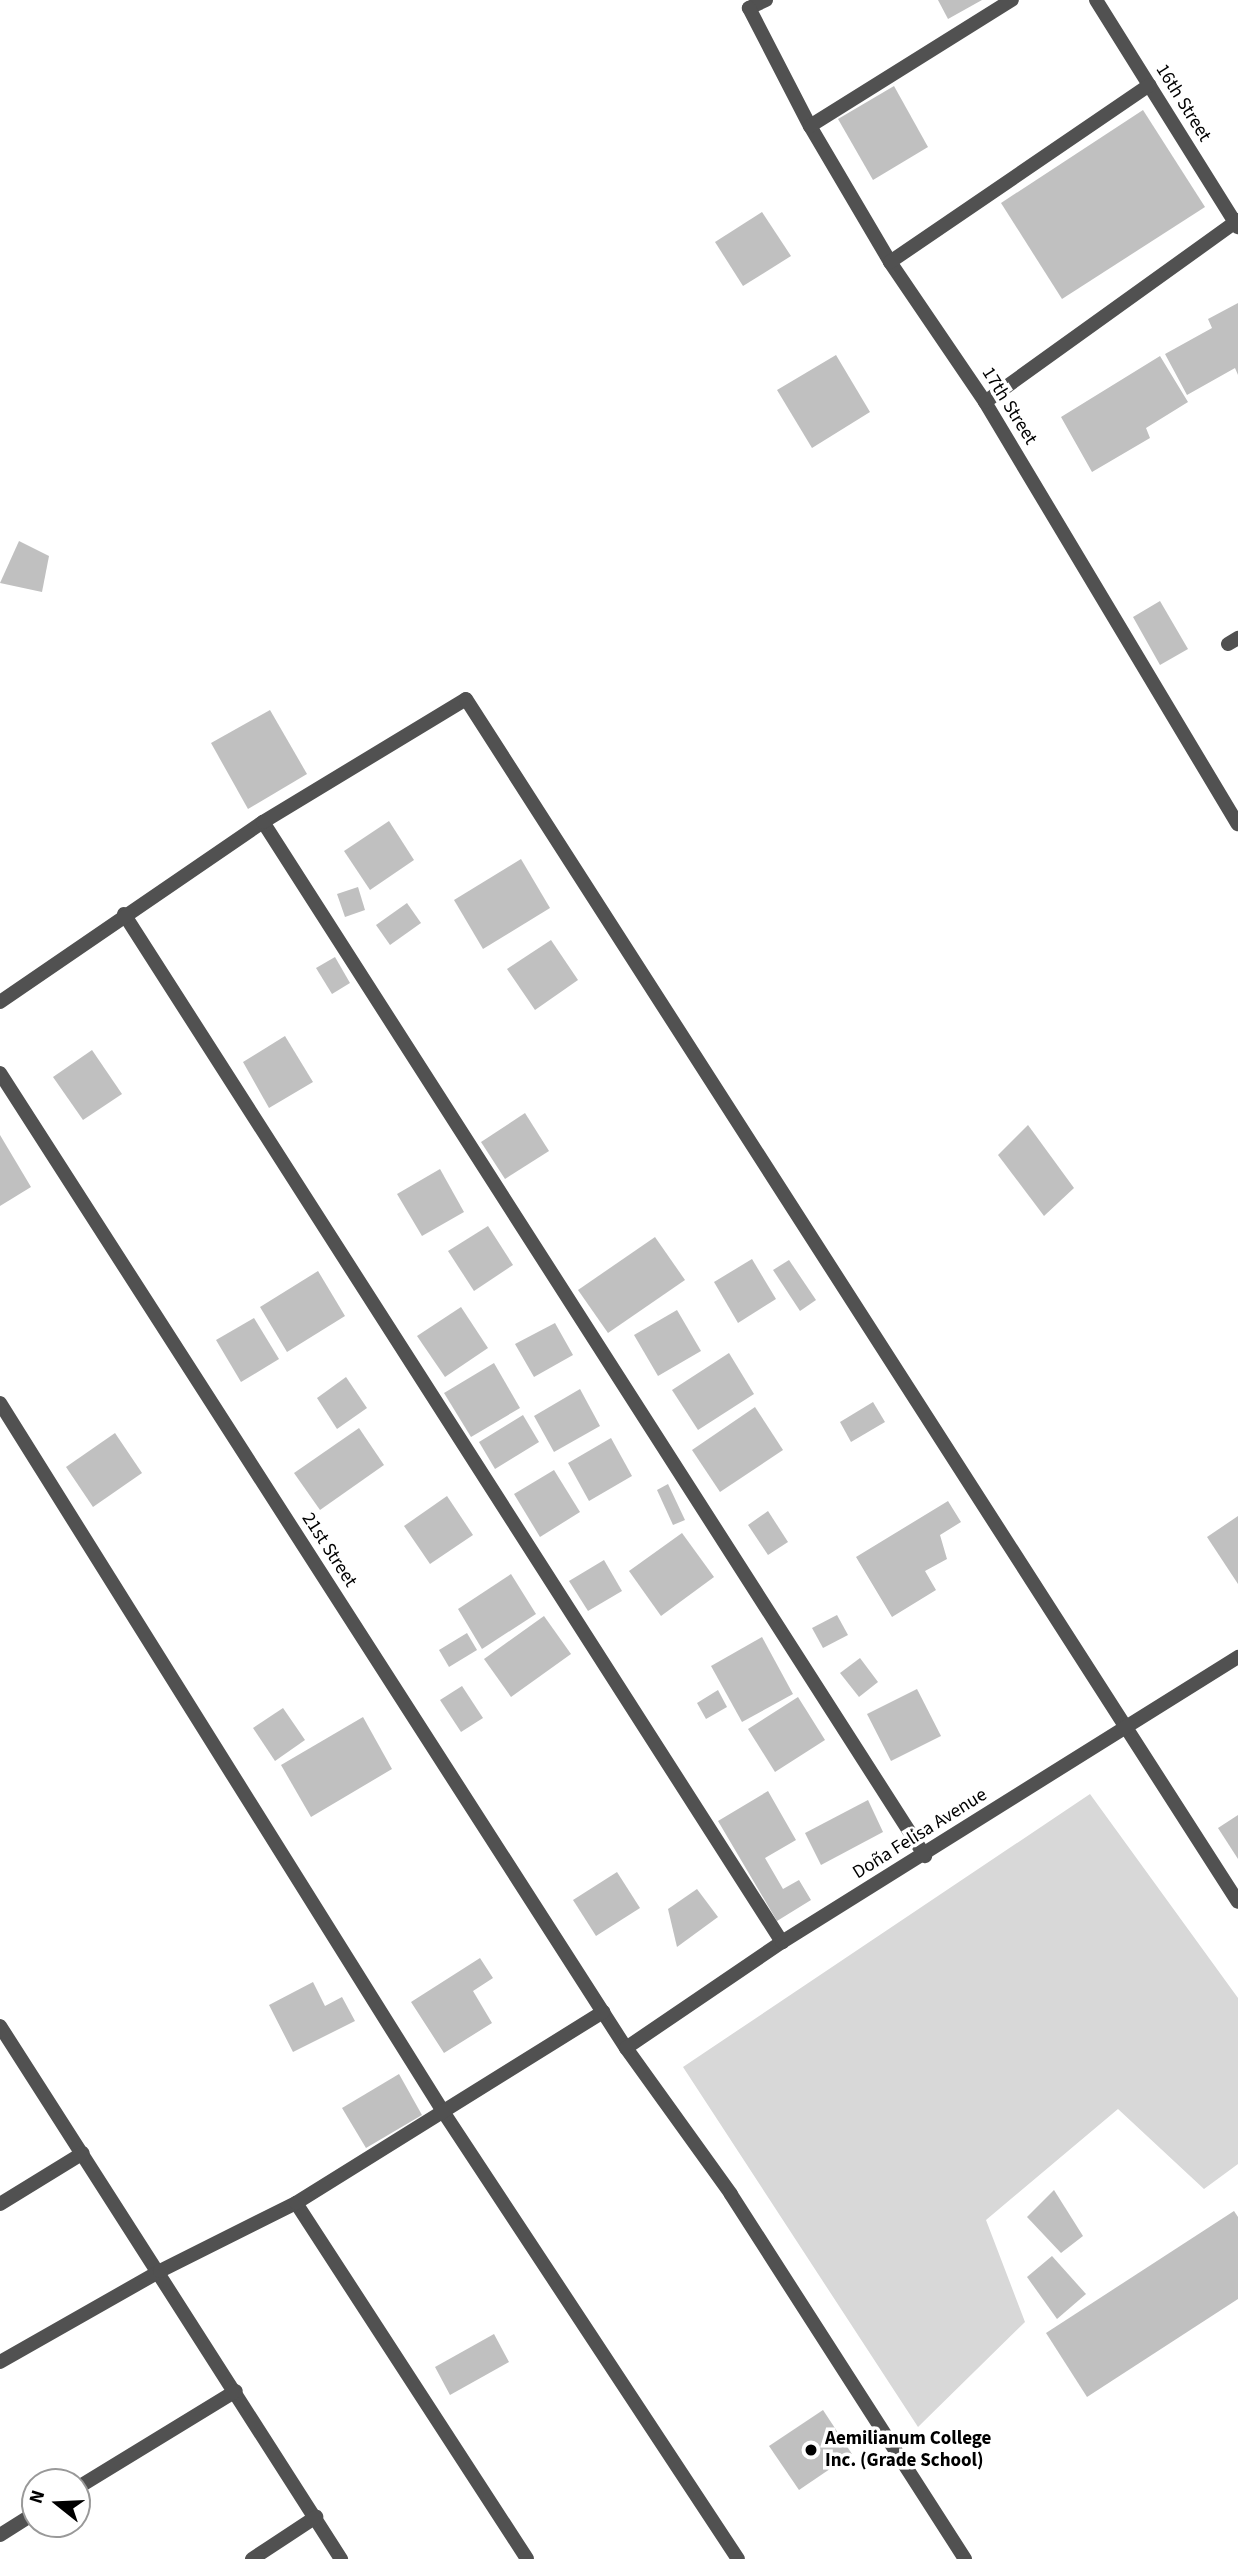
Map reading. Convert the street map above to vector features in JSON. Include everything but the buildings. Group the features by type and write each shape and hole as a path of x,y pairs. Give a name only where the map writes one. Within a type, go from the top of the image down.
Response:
{"street":[{"name":"17th Street","path":"766,0 749,8 810,126 890,262 985,402 1238,824"},
{"path":"810,126 1012,0"},
{"name":"16th Street","path":"1096,0 1237,223"},
{"path":"890,262 1149,85"},
{"path":"985,402 1237,223"},
{"path":"0,1002 124,914 263,822 466,699 1238,1902"},
{"path":"263,822 926,1856"},
{"path":"124,914 782,1942"},
{"name":"21st Street","path":"0,1073 626,2048 731,2194 965,2559"},
{"path":"0,1403 444,2113 738,2559"},
{"name":"Doña Felisa Avenue","path":"626,2048 782,1942 926,1856 1122,1725 1238,1657"},
{"path":"0,2362 160,2271 296,2203 603,2012"},
{"path":"2,2032 160,2271 341,2559"},
{"path":"0,2204 83,2153"},
{"path":"296,2203 527,2559"},
{"path":"91,2479 236,2391"},
{"path":"252,2559 316,2517"},
{"path":"0,2535 21,2522"}],"shaded area":[{"path":"1090,1794 1238,1998 1238,2164 1204,2189 1118,2109 986,2220 1025,2322 918,2427 683,2067"}],"place":[{"name":"Aemilianum College Inc. (Grade School)","path":"811,2450"}]}
